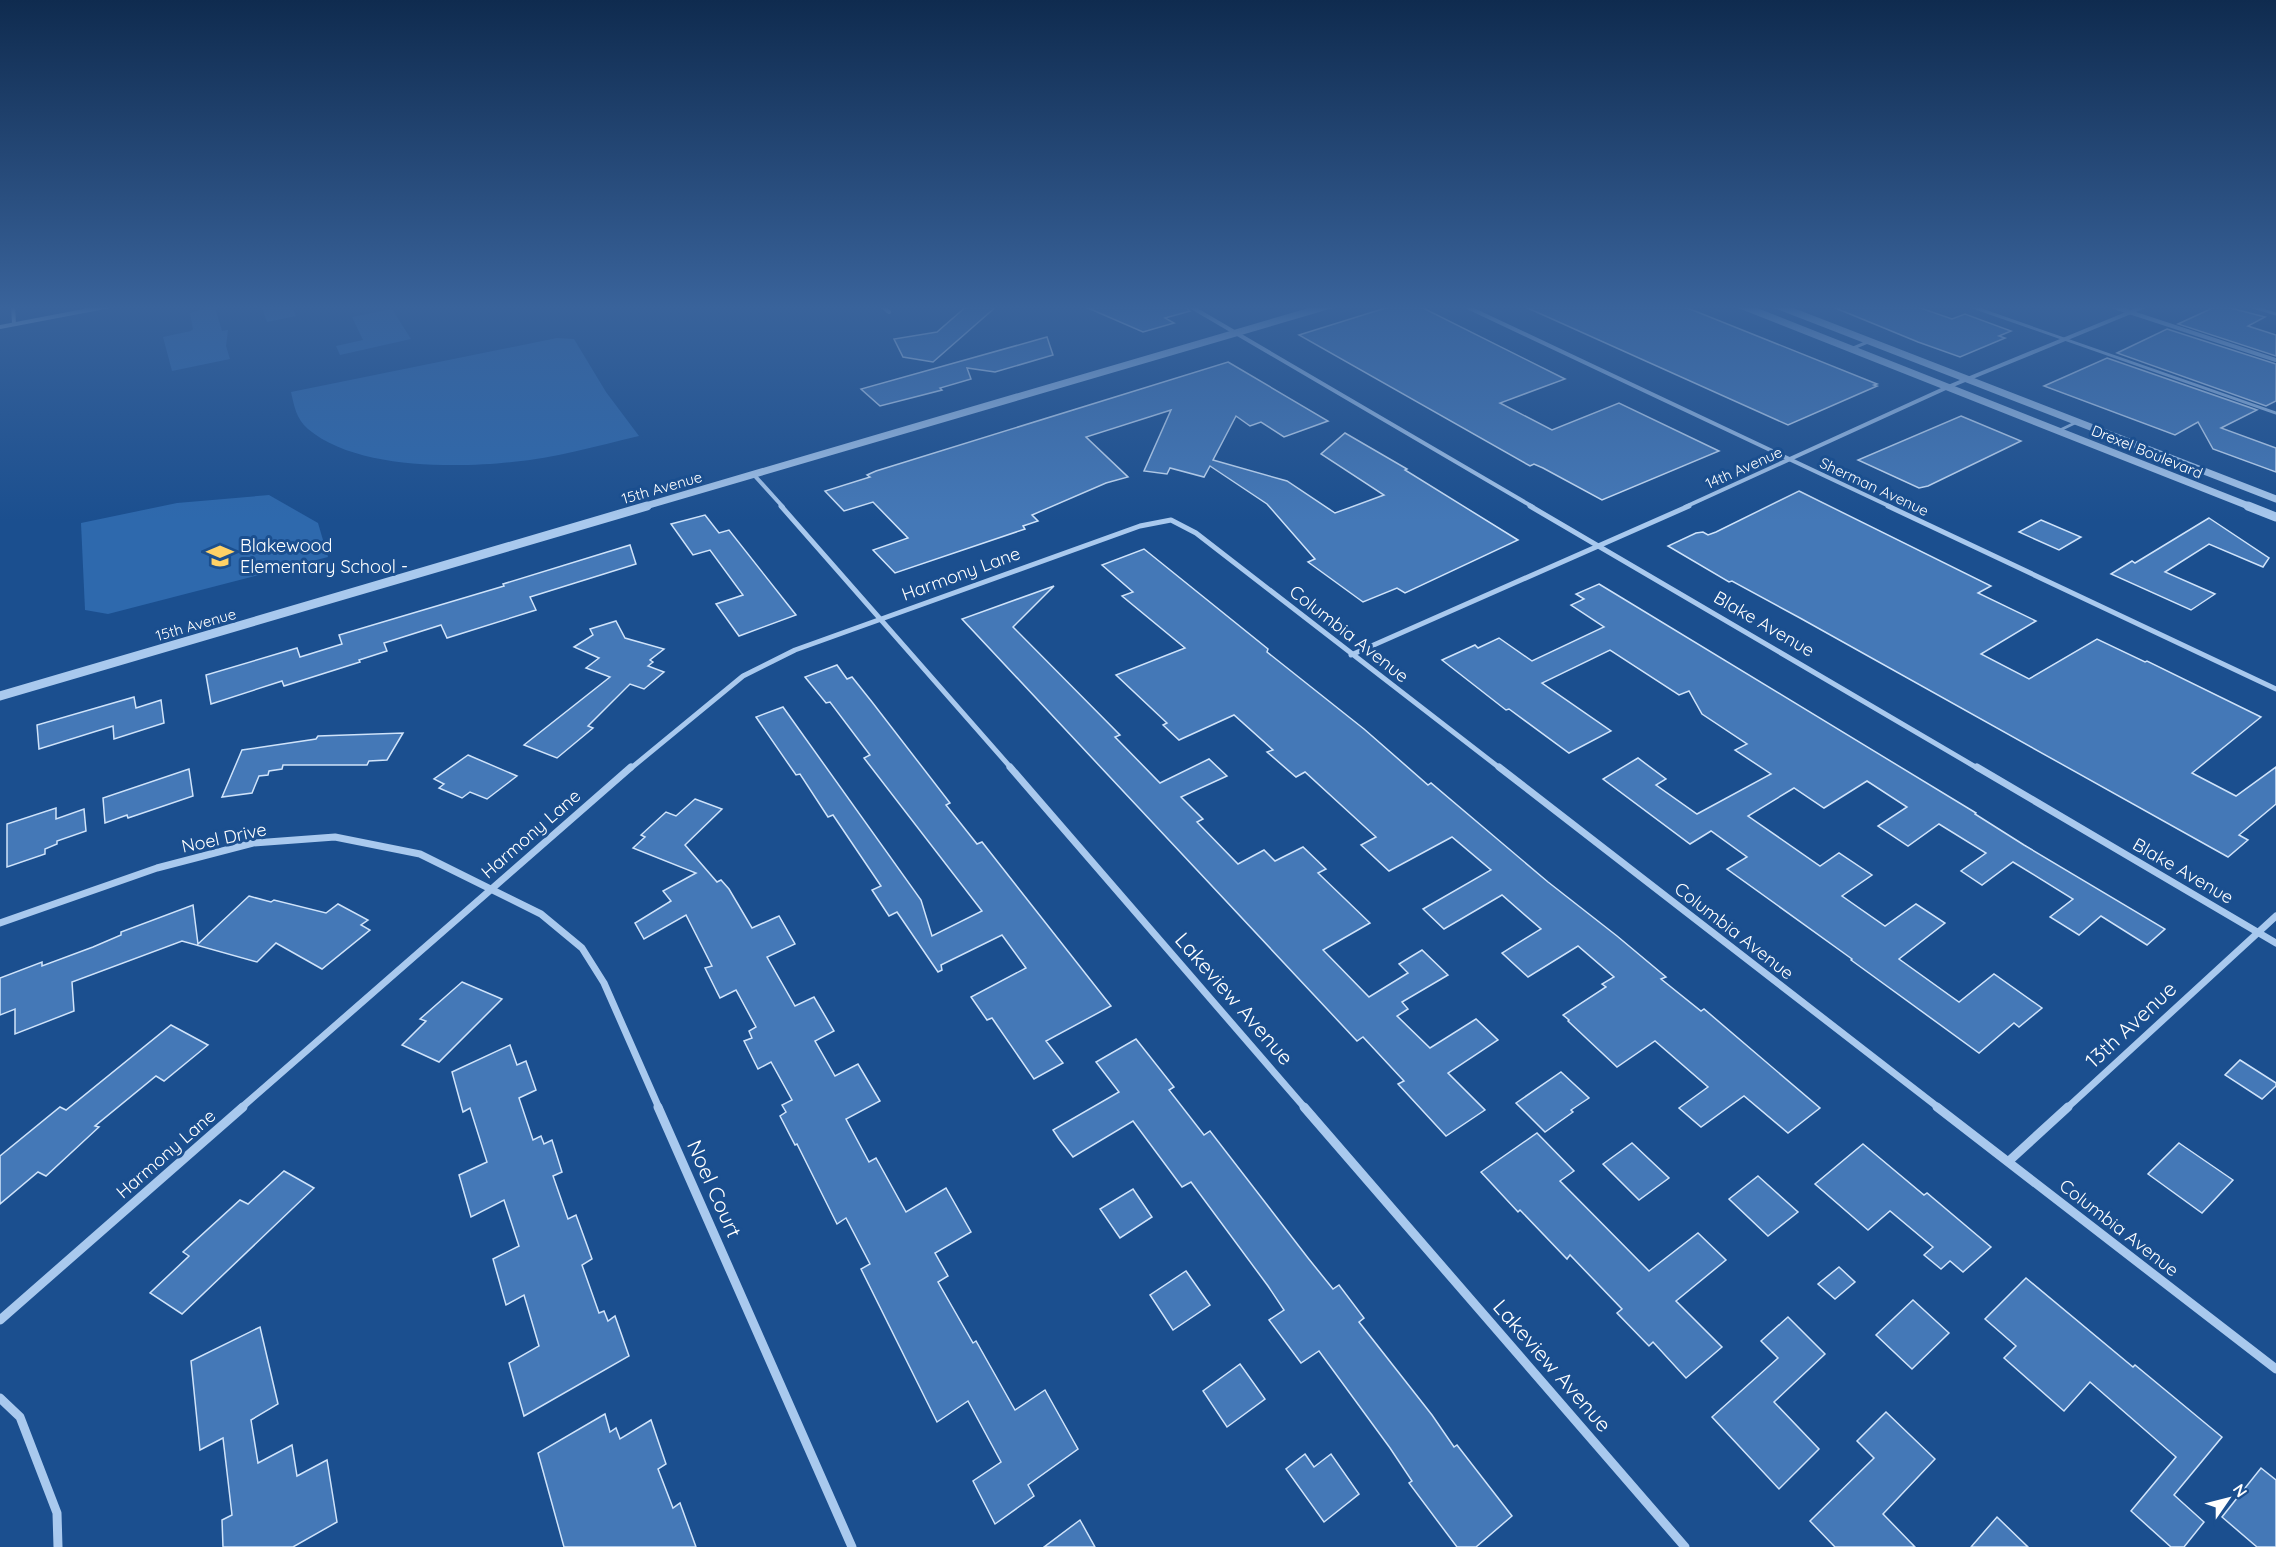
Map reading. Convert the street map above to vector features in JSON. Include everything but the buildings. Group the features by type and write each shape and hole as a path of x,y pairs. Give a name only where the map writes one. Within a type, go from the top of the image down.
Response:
{"street":[{"name":"15th Avenue","path":"0,696 1084,377"},
{"name":"Blake Avenue","path":"1313,377 2276,943"},
{"name":"Sherman Avenue","path":"1614,377 2276,689"},
{"name":"Drexel Boulevard","path":"1923,377 2276,517"},
{"name":"Drexel Boulevard","path":"1962,377 2276,499"},
{"name":"14th Avenue","path":"1351,655 1790,461 1971,377"},
{"name":"Lakeview Avenue","path":"754,475 881,618 1685,1547"},
{"name":"Harmony Lane","path":"0,1320 491,888 675,730 743,676 795,650 881,618 1140,526 1171,520"},
{"name":"Columbia Avenue","path":"1171,520 1196,533 2276,1369"},
{"name":"Noel Drive","path":"0,923 157,868 253,843 335,837 420,854 491,888"},
{"name":"Noel Court","path":"491,888 541,914 582,948 604,983 852,1547"},
{"name":"13th Avenue","path":"2009,1161 2276,916"},
{"path":"0,1398 20,1417 57,1513 57,1547"}],"lane":[{"path":"2174,377 2276,413"},
{"path":"2058,431 2077,422"}],"shaded area":[{"path":"364,377 597,377 639,436 560,455 512,462 462,465 406,463 352,452 328,442 308,429 301,421 291,392"},
{"path":"269,495 318,523 328,557 108,614 85,610 81,523 177,503"}],"place":[{"name":"Blakewood Elementary School -","path":"220,556"}]}
